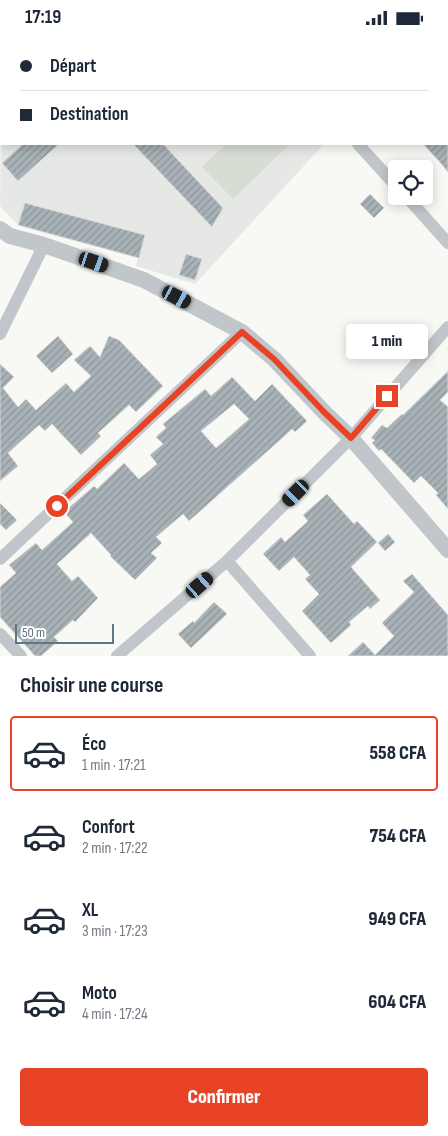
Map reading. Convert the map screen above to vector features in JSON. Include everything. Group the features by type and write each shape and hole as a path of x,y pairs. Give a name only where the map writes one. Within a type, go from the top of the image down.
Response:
{"street":[{"path":"359,145 388,177"},
{"path":"414,205 448,243"},
{"path":"0,229 10,236 44,245 144,280 242,332 274,359 351,438 448,550"},
{"path":"0,333 44,245"},
{"path":"118,656 227,561 351,438 448,327"},
{"path":"0,559 242,332"},
{"path":"227,561 310,656"},
{"path":"0,635 21,656"}],"shaded area":[{"path":"1,145 323,145 195,284 136,266 138,258 18,225 0,206"},
{"path":"225,145 289,145 233,199 202,167"}],"building":[{"path":"22,145 58,145 18,181 2,163"},
{"path":"134,145 164,145 223,208 212,227"},
{"path":"424,145 448,145 448,172"},
{"path":"370,194 384,208 374,218 360,204"},
{"path":"25,203 145,235 139,258 18,225"},
{"path":"186,254 202,259 195,280 179,275"},
{"path":"58,336 73,354 52,373 36,356"},
{"path":"109,336 119,340 163,386 136,412 129,405 98,433 101,436 81,455 52,424 45,431 39,425 8,453 18,466 0,481 0,364 14,377 3,388 18,407 26,399 36,410 66,383 74,392 91,376 74,360 90,346 100,357"},
{"path":"448,371 448,392 440,400 448,407 448,509 436,495 438,493 421,476 414,483 381,449 379,451 372,443 375,440 371,438 382,425 387,428 403,415"},
{"path":"232,377 255,401 272,384 307,421 295,432 292,429 189,521 183,514 156,537 162,543 151,553 157,558 135,580 110,556 91,533 57,564 72,581 78,576 98,598 75,622 73,620 54,637 58,641 41,656 35,656 0,617 0,587 16,573 9,565 36,543 42,550 73,522 64,512 94,486 97,489 124,463 139,479 157,464 150,455 163,444 156,437 166,428 163,424 205,389 211,396","holes":["234,404 249,419 216,448 201,431"]},
{"path":"327,494 354,524 357,521 377,542 351,567 380,600 370,609 368,606 349,622 351,625 331,643 302,611 319,594 305,579 310,575 294,557 279,571 263,554 281,537 285,542 308,521 303,515"},
{"path":"0,503 17,520 6,530 0,524"},
{"path":"388,534 395,542 385,551 378,543"},
{"path":"412,574 448,615 448,656 348,656 363,642 375,655 394,636 382,623 414,592 403,581"},
{"path":"214,602 227,614 191,648 178,634 193,621 194,623"}],"route":[{"path":"57,506 242,332 274,359 351,438 387,396"}]}
